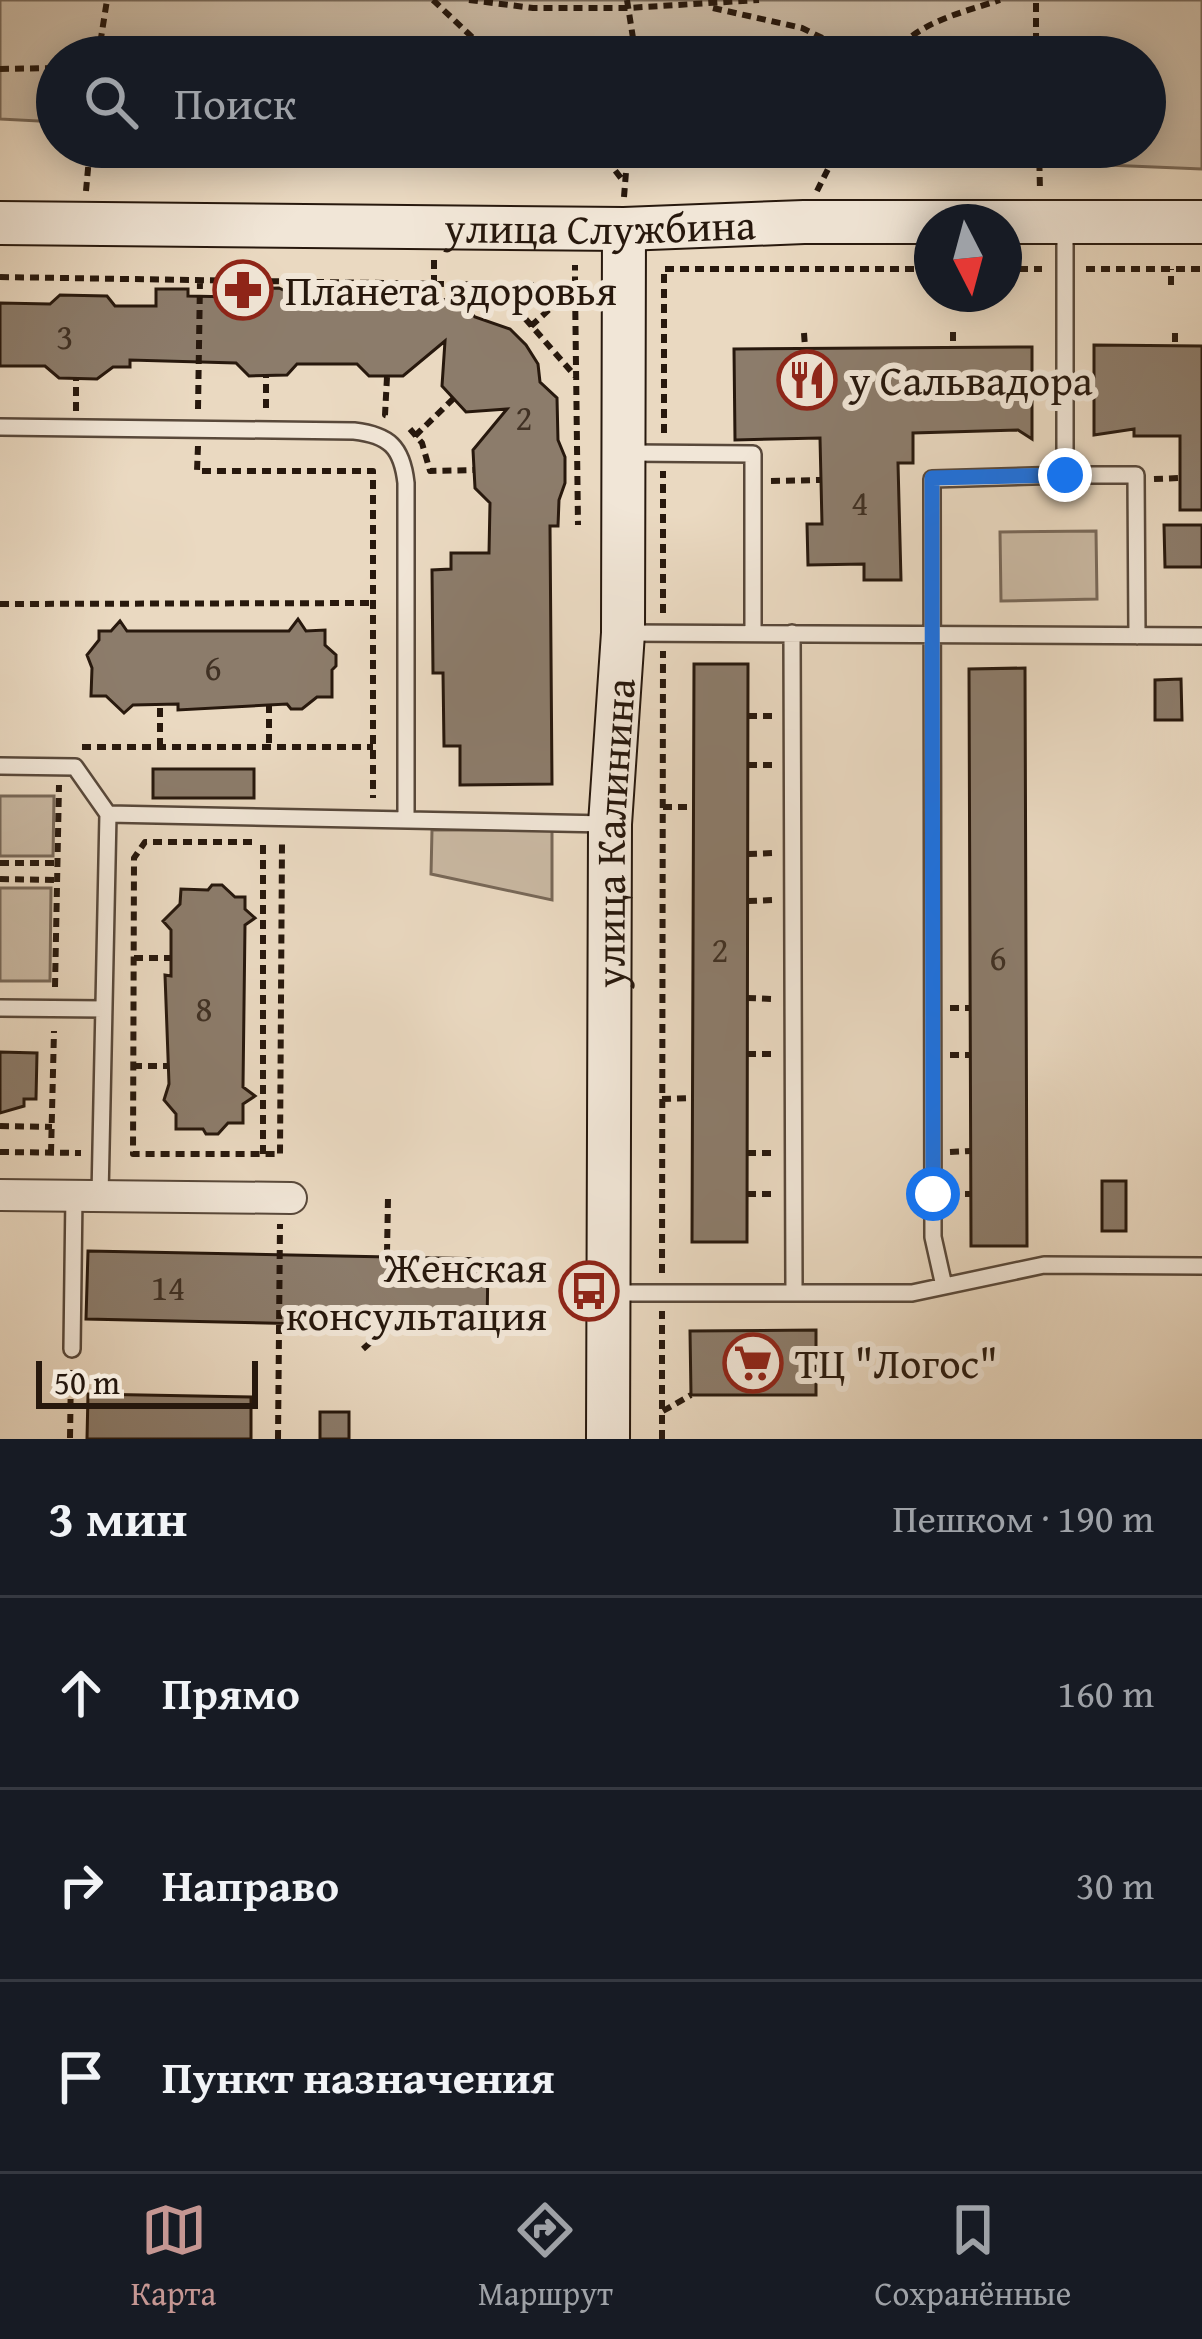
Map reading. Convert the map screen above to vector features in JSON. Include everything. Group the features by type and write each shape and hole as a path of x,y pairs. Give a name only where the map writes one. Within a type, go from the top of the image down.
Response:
{"street":[{"name":"улица Службина","path":"0,223 624,229 804,222 1202,222"},
{"name":"улица Калинина","path":"608,1439 610,824 643,633 644,453 624,229"},
{"path":"0,1195 286,1198"}],"lane":[{"path":"1065,222 1065,475"},
{"path":"0,427 266,430 374,434 388,439 400,451 406,483 406,817"},
{"path":"644,453 753,454 753,633"},
{"path":"944,1286 933,1237 932,478 1136,475 1137,636"},
{"path":"643,633 1202,636"},
{"path":"792,634 794,1291"},
{"path":"0,766 75,767 108,814 101,1154 87,1195 72,1349"},
{"path":"108,814 610,824"},
{"path":"0,1008 104,1009"},
{"path":"605,1293 912,1293 1044,1265 1202,1266"}],"path":[{"path":"101,36 106,0"},
{"path":"434,0 471,36"},
{"path":"469,0 533,8 704,6 759,0"},
{"path":"914,36 934,22 1000,0"},
{"path":"1036,0 1036,36"},
{"path":"627,4 632,36"},
{"path":"704,6 802,28 818,36"},
{"path":"0,69 36,68"},
{"path":"613,168 624,182"},
{"path":"624,229 626,168"},
{"path":"434,258 434,284"},
{"path":"575,261 578,525"},
{"path":"662,1439 663,807 643,633 644,453 664,269 914,269"},
{"path":"1022,269 1202,269"},
{"path":"1171,269 1171,285"},
{"path":"0,277 575,286"},
{"path":"200,280 197,471 373,472 373,817"},
{"path":"496,285 576,377"},
{"path":"531,326 575,286"},
{"path":"953,332 953,348"},
{"path":"804,333 805,347"},
{"path":"1175,333 1175,346"},
{"path":"266,375 266,430"},
{"path":"387,377 386,415 395,418"},
{"path":"400,451 454,398"},
{"path":"406,424 416,434 430,472 474,470"},
{"path":"1157,479 1180,478"},
{"path":"794,480 821,480"},
{"path":"0,604 373,603"},
{"path":"160,704 160,747"},
{"path":"268,704 269,747"},
{"path":"69,747 373,747"},
{"path":"51,1153 59,767"},
{"path":"663,807 693,806"},
{"path":"0,1152 101,1154 133,1154 263,1154 280,1154 282,843 145,842 134,858 133,1154"},
{"path":"263,842 263,1154"},
{"path":"0,863 58,863"},
{"path":"0,879 58,880"},
{"path":"134,958 171,958"},
{"path":"133,1066 169,1066"},
{"path":"662,1099 692,1098"},
{"path":"0,1126 52,1127"},
{"path":"278,1439 286,1198"},
{"path":"388,1198 388,1253"},
{"path":"362,1349 389,1326"},
{"path":"70,1438 72,1349"},
{"path":"662,1412 691,1395"}],"shaded area":[{"path":"0,0 1202,0 1202,169 1166,168 1166,36 36,36 36,121 0,119"},
{"path":"1096,531 1097,599 1001,601 1000,532"},
{"path":"0,796 54,796 53,856 0,856"},
{"path":"432,830 552,830 552,900 431,874"},
{"path":"0,888 51,888 50,981 0,981"}],"building":[{"path":"279,288 298,297 353,298 367,291 399,291 415,299 458,300 475,317 510,329 538,364 540,382 557,398 565,483 558,526 550,526 552,784 460,785 460,746 444,746 443,673 433,673 432,570 451,569 451,553 489,553 490,503 475,488 473,450 507,409 466,412 442,386 445,341 403,376 369,376 357,364 297,364 287,375 249,376 236,363 130,360 130,367 113,367 97,379 59,378 45,366 0,366 0,303 50,304 60,295 107,296 115,306 156,306 156,289 188,289 188,296 234,297 245,289"},
{"path":"1094,345 1202,346 1202,510 1180,510 1180,436 1134,436 1134,429 1094,435"},
{"path":"1032,347 1032,439 1018,430 913,433 913,463 898,463 901,580 864,580 864,564 808,565 807,524 822,524 820,438 735,440 734,349"},
{"path":"1164,525 1202,525 1202,567 1165,567"},
{"path":"298,619 306,631 325,630 325,645 336,655 332,697 317,697 302,709 287,704 178,710 178,704 133,705 124,713 106,696 91,696 92,668 87,655 99,640 99,631 111,631 120,621 127,631 289,631"},
{"path":"694,664 748,664 747,1242 692,1242"},
{"path":"1025,668 1027,1246 971,1246 969,669"},
{"path":"1181,679 1182,720 1155,720 1155,680"},
{"path":"153,769 254,769 254,798 153,798"},
{"path":"212,885 245,897 245,909 255,918 245,925 243,1087 255,1096 243,1104 243,1123 228,1123 218,1134 206,1134 203,1129 176,1129 176,1114 164,1100 169,1084 165,975 171,976 171,930 163,921 180,904 181,889 208,890"},
{"path":"0,1052 37,1053 36,1099 24,1099 24,1106 0,1113"},
{"path":"1102,1181 1126,1181 1126,1231 1102,1231"},
{"path":"88,1251 488,1259 487,1328 86,1319"},
{"name":"ТЦ \"Логос\"","path":"816,1330 816,1395 691,1395 690,1331"},
{"path":"88,1394 251,1397 251,1439 87,1439"},
{"path":"320,1412 349,1412 349,1439 320,1439"}],"place":[{"name":"Планета здоровья","path":"243,290"},
{"name":"у Сальвадора","path":"807,380"},
{"name":"Женская консультация","path":"589,1291"},
{"name":"ТЦ \"Логос\"","path":"753,1363"}],"route":[{"path":"933,1194 932,478 1065,475"}]}
